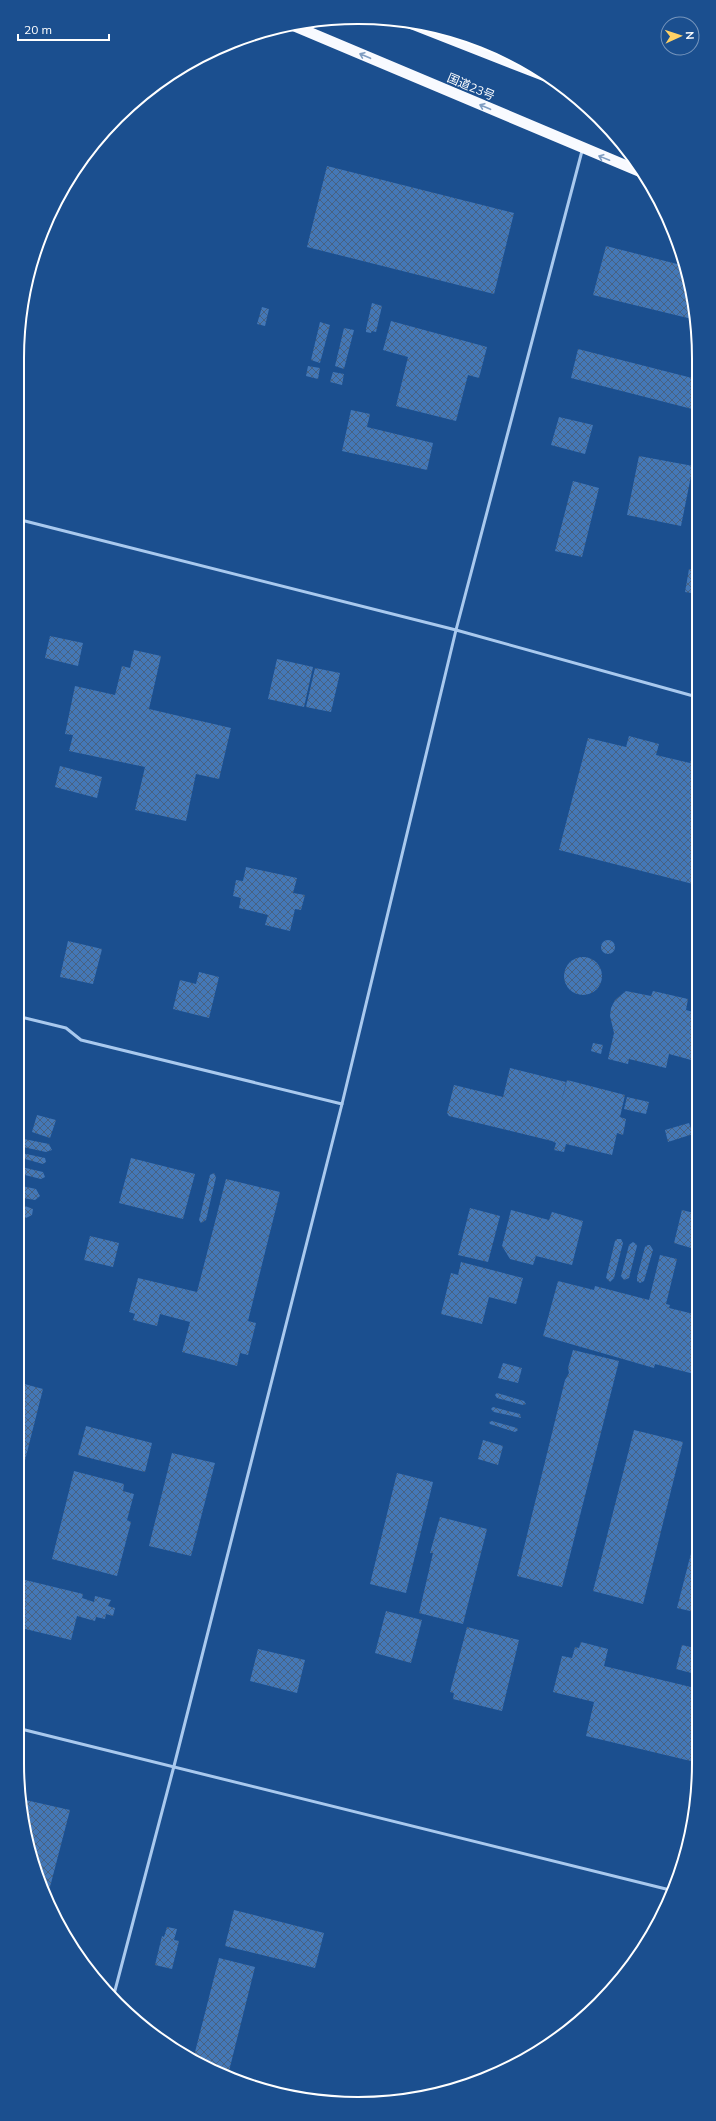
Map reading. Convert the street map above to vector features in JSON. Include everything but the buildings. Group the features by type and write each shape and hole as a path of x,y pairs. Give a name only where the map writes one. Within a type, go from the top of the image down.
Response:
{"highway":[{"name":"国道23号","path":"301,29 634,170"},
{"path":"434,33 521,66"}],"lane":[{"path":"115,1991 174,1766 342,1104 456,630 583,149"},
{"path":"24,521 456,630 692,696"},
{"path":"24,1018 66,1028 81,1040 342,1104"},
{"path":"24,1730 668,1889"}]}
